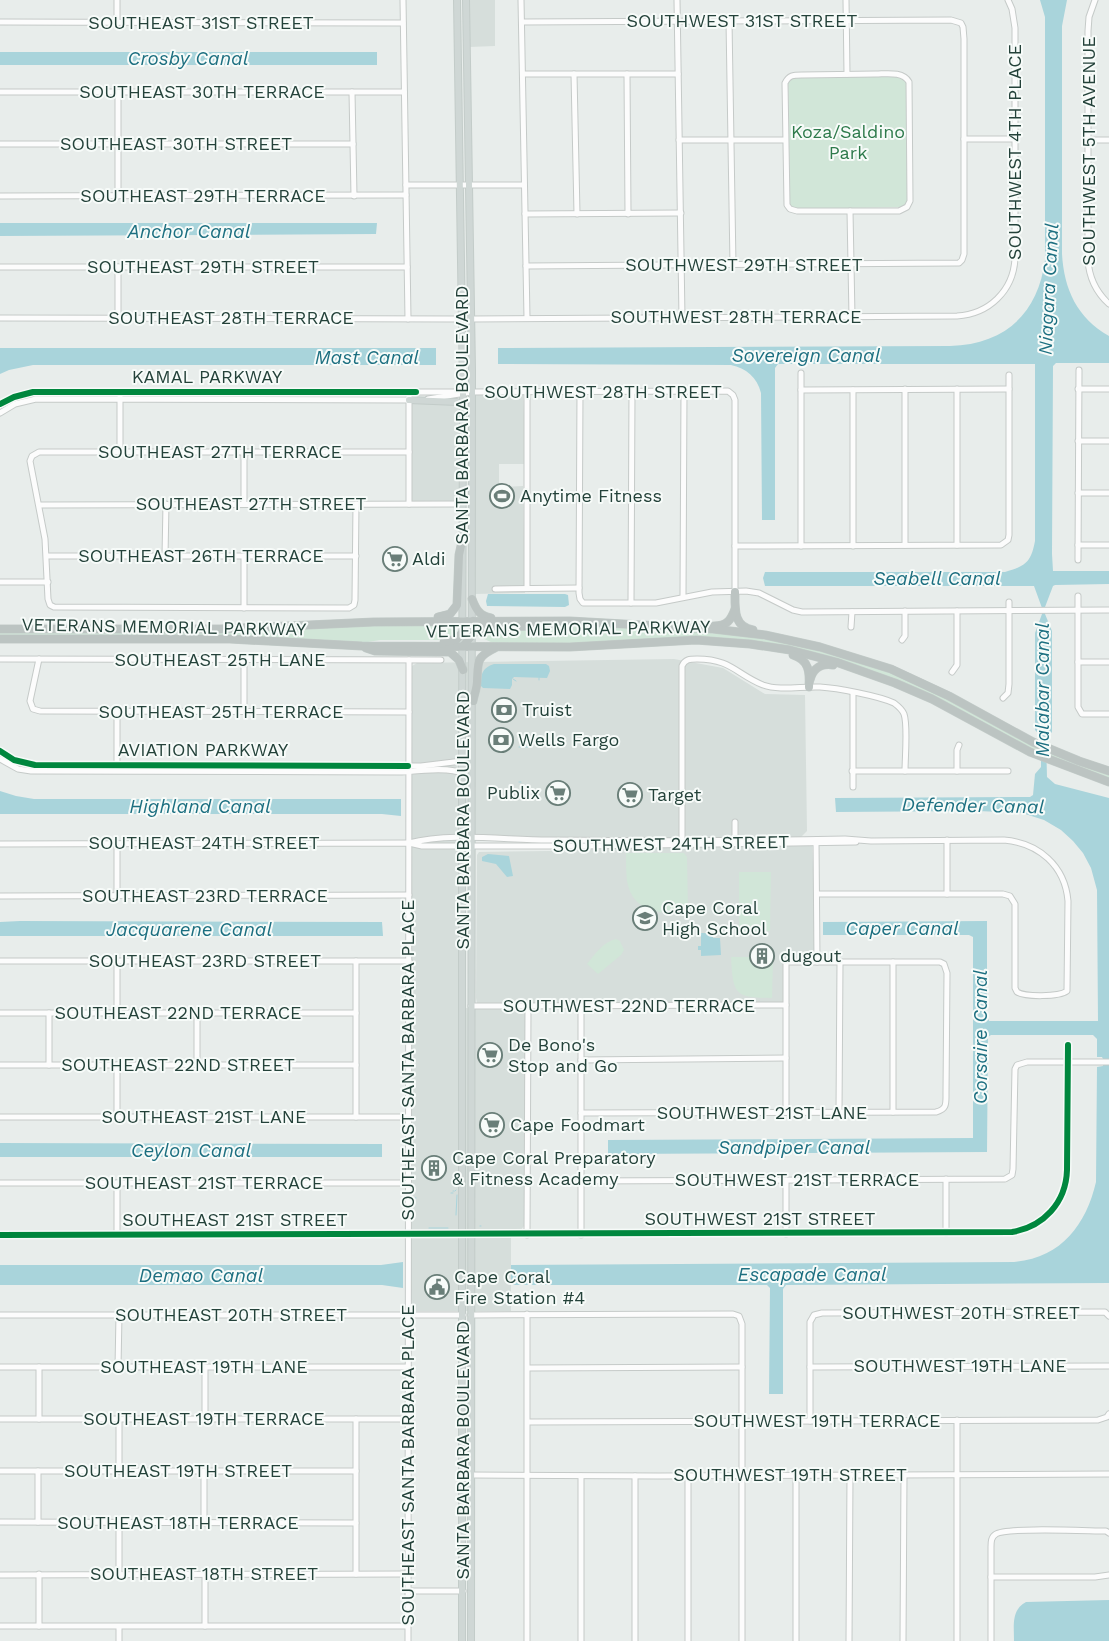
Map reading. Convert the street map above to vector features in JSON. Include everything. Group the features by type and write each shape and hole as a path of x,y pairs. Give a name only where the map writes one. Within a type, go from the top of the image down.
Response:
{"highway":[{"path":"354,622 385,618 441,617 452,613 458,603 458,554 463,538"},
{"path":"591,622 603,618 716,626 725,624 732,618 735,609 735,592"},
{"path":"472,599 478,612 488,618 560,618 570,621"},
{"path":"735,609 740,623 747,629 809,640 817,642 820,646"},
{"path":"362,646 380,642 450,642 463,634 473,621"},
{"path":"463,646 472,634 486,627 541,626 560,621"},
{"name":"VETERANS MEMORIAL PARKWAY","path":"0,629 220,629 354,622 570,621 734,631 820,646 873,663 950,696 1033,742 1109,771"},
{"path":"0,622 9,625 72,625 86,629"},
{"name":"VETERANS MEMORIAL PARKWAY","path":"0,639 230,639 362,646 496,647 570,647 696,640 750,644 814,656 867,672 932,700 1049,761 1109,782"},
{"path":"696,640 711,644 796,656 808,666 809,684"},
{"path":"362,646 375,651 450,652 460,660 463,670"},
{"path":"473,701 479,660 484,653 496,647"},
{"path":"809,684 811,674 815,669 826,664 863,674 932,700"}],"main road":[{"name":"SANTA BARBARA BOULEVARD","path":"457,0 463,392 462,1641"},
{"name":"SANTA BARBARA BOULEVARD","path":"466,0 472,392 474,771 471,846 471,1475 469,1641"},
{"path":"409,400 457,402 463,405"},
{"path":"463,716 466,727 465,764 468,770 474,771"},
{"path":"463,1414 466,1426 466,1468 471,1475"},
{"path":"463,1591 467,1594 469,1641"}],"street":[{"path":"117,0 117,22"},
{"path":"403,0 408,319"},
{"path":"521,0 527,318"},
{"path":"677,0 682,318"},
{"path":"846,0 847,74"},
{"name":"SOUTHWEST 4TH PLACE","path":"996,300 1009,283 1015,264 1016,28 1008,0"},
{"name":"SOUTHWEST 5TH AVENUE","path":"1095,0 1088,22 1088,265 1095,286 1103,299 1109,304"},
{"name":"SOUTHWEST 31ST STREET","path":"522,22 951,20 961,23 963,27 964,139"},
{"path":"729,21 734,265"},
{"name":"SOUTHEAST 31ST STREET","path":"0,22 403,23"},
{"path":"522,74 678,74"},
{"path":"574,74 577,214"},
{"path":"627,74 628,214"},
{"path":"847,74 900,74 907,77 910,104 910,201 907,207 899,211 797,211 790,209 787,204 785,83 788,77 792,75 847,74"},
{"name":"SOUTHEAST 30TH TERRACE","path":"0,92 404,92"},
{"path":"118,92 118,196"},
{"path":"352,92 354,196"},
{"path":"964,139 1015,139"},
{"name":"SOUTHWEST 29TH STREET","path":"526,266 955,264 962,260 964,254 964,139"},
{"path":"680,140 785,140"},
{"path":"1088,140 1109,140"},
{"name":"SOUTHEAST 30TH STREET","path":"0,144 353,144"},
{"path":"406,185 524,185"},
{"name":"SOUTHEAST 29TH TERRACE","path":"0,196 406,196"},
{"path":"850,211 852,317"},
{"path":"525,214 681,214"},
{"name":"SOUTHEAST 29TH STREET","path":"0,267 407,267"},
{"path":"118,267 118,318"},
{"name":"SOUTHWEST 28TH TERRACE","path":"471,319 961,316 984,309 996,300"},
{"name":"SOUTHEAST 28TH TERRACE","path":"0,318 462,319"},
{"path":"1078,560 1079,370"},
{"path":"801,546 802,373"},
{"path":"735,592 735,546 1001,545 1005,543 1009,536 1009,375"},
{"path":"905,389 905,545"},
{"path":"957,389 957,545"},
{"path":"801,390 1009,389"},
{"path":"1078,389 1109,389"},
{"path":"683,597 684,390"},
{"path":"853,390 853,546"},
{"path":"527,391 527,588"},
{"path":"580,391 579,588 580,599 583,603 656,603 712,592 735,592 759,593 797,611 1109,610"},
{"path":"631,603 632,391"},
{"name":"SOUTHWEST 28TH STREET","path":"472,392 728,391 736,400 735,546"},
{"name":"KAMAL PARKWAY","path":"0,404 18,395 33,392 472,392"},
{"path":"120,392 120,452"},
{"path":"409,392 409,504"},
{"name":"KAMAL PARKWAY","path":"0,412 15,404 31,400 409,400 430,399 463,392"},
{"path":"1078,441 1109,441"},
{"name":"SOUTHEAST 27TH TERRACE","path":"40,505 30,465 32,456 39,452 409,452"},
{"path":"244,452 244,504"},
{"path":"1078,493 1109,493"},
{"path":"165,556 166,504"},
{"path":"40,505 47,556 48,599 50,605 58,608 346,608 352,606 356,600 356,504"},
{"name":"SOUTHEAST 27TH STREET","path":"40,505 463,504"},
{"path":"1078,545 1109,544"},
{"name":"SOUTHEAST 26TH TERRACE","path":"47,556 356,556"},
{"path":"244,556 244,608"},
{"path":"0,582 48,582"},
{"path":"495,589 579,588"},
{"path":"1078,596 1078,707 1080,712 1085,714 1109,714"},
{"path":"1003,698 1008,692 1009,684 1009,602"},
{"path":"902,640 905,636 905,611"},
{"path":"952,672 957,665 957,611"},
{"path":"851,627 852,612"},
{"name":"SOUTHEAST 25TH LANE","path":"0,659 441,660"},
{"name":"SOUTHEAST 25TH TERRACE","path":"39,659 30,701 33,709 43,712 409,712"},
{"path":"682,841 682,666 685,661 691,659 720,661 769,687 809,684 890,702 900,708 905,718 905,771"},
{"path":"244,660 244,712"},
{"name":"SOUTHEAST SANTA BARBARA PLACE","path":"408,1641 409,660"},
{"path":"1078,662 1109,662"},
{"path":"852,787 853,693"},
{"path":"117,712 117,768"},
{"path":"957,771 957,750 959,744"},
{"name":"AVIATION PARKWAY","path":"0,751 14,760 30,765 117,768 408,769 457,771 462,774"},
{"name":"AVIATION PARKWAY","path":"0,760 18,769 31,771 117,768"},
{"name":"AVIATION PARKWAY","path":"408,769 462,761"},
{"path":"852,771 1008,771"},
{"path":"734,841 735,822"},
{"name":"SOUTHWEST 24TH STREET","path":"472,838 682,841 816,841 845,839 871,841 1016,841 1036,849 1049,858 1062,876 1068,896 1067,991 1058,995 1025,995 1017,992 1014,983 1014,904 1010,896 1003,894 947,894"},
{"name":"SOUTHEAST 24TH STREET","path":"0,844 409,843 422,840 472,838"},
{"path":"496,846 518,845 524,839"},
{"path":"816,894 947,894 947,840"},
{"name":"SOUTHWEST 24TH STREET","path":"471,846 682,841"},
{"path":"816,841 816,962"},
{"name":"SOUTHEAST 24TH STREET","path":"409,843 422,846 471,846"},
{"path":"117,844 117,896"},
{"name":"SOUTHEAST 23RD TERRACE","path":"0,896 409,895"},
{"name":"SOUTHEAST 23RD STREET","path":"0,961 409,961"},
{"path":"116,1013 117,961"},
{"path":"356,961 356,1118"},
{"path":"786,1112 786,962 893,962 893,1112"},
{"path":"839,1112 840,962"},
{"name":"SOUTHWEST 21ST LANE","path":"581,1113 936,1112 943,1110 946,1106 947,973 944,964 940,962 893,962"},
{"name":"SOUTHWEST 22ND TERRACE","path":"471,1006 786,1005"},
{"path":"527,1235 528,1006"},
{"path":"581,1006 581,1234"},
{"name":"SOUTHEAST 22ND TERRACE","path":"0,1013 356,1013"},
{"path":"49,1013 49,1065"},
{"path":"197,1013 197,1065"},
{"path":"1068,1045 1068,1062 1109,1062"},
{"path":"581,1060 786,1058"},
{"name":"SOUTHWEST 21ST TERRACE","path":"581,1181 1005,1179 1012,1175 1014,1169 1015,1068 1017,1065 1027,1062 1068,1062"},
{"name":"SOUTHWEST 21ST STREET","path":"471,1235 1012,1232 1029,1227 1045,1218 1058,1203 1066,1181 1068,1062"},
{"name":"SOUTHEAST 22ND STREET","path":"0,1065 356,1065"},
{"path":"117,1065 117,1117"},
{"name":"SOUTHEAST 21ST LANE","path":"0,1117 408,1118"},
{"path":"946,1179 946,1233"},
{"path":"786,1180 786,1234"},
{"name":"SOUTHEAST 21ST TERRACE","path":"0,1183 408,1183"},
{"path":"117,1183 117,1235"},
{"name":"SOUTHEAST 21ST STREET","path":"0,1235 471,1235"},
{"name":"SOUTHWEST 20TH STREET","path":"810,1367 810,1322 814,1315 822,1313 1104,1312 1109,1315"},
{"path":"527,1641 528,1314"},
{"path":"471,1315 733,1314 739,1316 742,1324 742,1641"},
{"name":"SOUTHEAST 20TH STREET","path":"0,1315 463,1315"},
{"path":"118,1366 119,1315"},
{"name":"SOUTHWEST 19TH LANE","path":"810,1367 1109,1366"},
{"name":"SOUTHEAST 19TH LANE","path":"0,1367 408,1367"},
{"path":"39,1367 39,1418"},
{"path":"205,1367 205,1418"},
{"path":"528,1368 742,1367"},
{"path":"810,1367 810,1421"},
{"name":"SOUTHWEST 19TH TERRACE","path":"528,1422 1098,1420 1108,1415"},
{"name":"SOUTHEAST 19TH TERRACE","path":"0,1419 408,1419"},
{"path":"119,1419 119,1471"},
{"path":"356,1419 356,1574"},
{"path":"957,1420 957,1641"},
{"name":"SOUTHEAST 19TH STREET","path":"0,1471 356,1471"},
{"path":"38,1471 38,1522"},
{"path":"204,1471 204,1523"},
{"name":"SOUTHWEST 19TH STREET","path":"471,1475 528,1477 1109,1474"},
{"path":"796,1475 796,1641"},
{"path":"849,1641 850,1475"},
{"path":"903,1641 904,1475"},
{"path":"581,1476 581,1641"},
{"path":"635,1476 635,1641"},
{"path":"688,1476 688,1641"},
{"name":"SOUTHEAST 18TH TERRACE","path":"0,1522 356,1523"},
{"path":"119,1574 120,1522"},
{"path":"991,1641 992,1538 996,1533 1001,1531 1045,1530 1106,1531 1109,1533"},
{"name":"SOUTHEAST 18TH STREET","path":"0,1574 408,1574"},
{"path":"39,1574 39,1626"},
{"path":"205,1575 205,1626"},
{"path":"991,1577 1095,1577 1109,1575"},
{"path":"408,1591 463,1591"},
{"path":"0,1626 408,1626"},
{"path":"118,1641 119,1627"}],"shaded area":[{"path":"468,0 495,0 495,46 469,47"},
{"path":"513,392 523,393 526,464 499,464 499,487 523,486 525,593 474,594 474,395 501,395"},
{"path":"406,402 460,405 461,505 409,505"},
{"path":"674,659 723,668 765,694 805,695 807,831 800,838 532,839 528,836 460,837 459,1008 523,1009 526,1011 524,1159 526,1160 526,1203 524,1226 520,1231 511,1231 511,1311 414,1311 411,1306 412,666 417,663"},
{"name":"Cape Coral High School","path":"645,845 812,846 814,956 812,960 785,961 784,1001 782,1003 477,1003 477,855 479,852 550,851"}],"green space":[{"name":"Koza/Saldino Park","path":"788,77 907,77 907,207 790,209"},
{"path":"446,625 457,630 458,634 446,640 380,640 362,643 0,636 0,632"},
{"path":"558,625 600,625 737,635 805,646 876,667 911,681 1088,768 1109,775 1109,779 1040,753 901,682 835,658 748,640 709,637 580,644 493,643 480,637 480,632 487,629 541,629"},
{"path":"626,853 684,853 687,857 688,914 650,910 635,900 630,892 627,881"},
{"path":"739,872 771,872 770,931 739,931"},
{"path":"616,939 620,941 624,950 621,955 598,974 587,964 596,952"},
{"path":"731,957 770,957 773,959 772,998 750,997 738,991 733,979"}],"water":[{"path":"1040,0 1067,0 1062,26 1063,267 1069,291 1074,301 1088,321 1109,336 1109,363 1056,363 1053,366 1052,554 1053,571 1109,571 1109,584 1055,585 1045,607 1045,614 1052,631 1052,732 1046,738 1047,777 1055,784 1109,798 1109,1283 786,1285 783,1289 783,1394 769,1394 770,1288 767,1285 511,1285 511,1265 1014,1262 1045,1254 1058,1246 1069,1237 1086,1212 1096,1182 1097,1067 1103,1066 1102,1057 1097,1057 1097,1039 1093,1035 991,1035 988,1037 987,1152 608,1154 608,1140 973,1138 973,937 969,935 823,935 823,922 987,921 987,1015 989,1021 1098,1021 1097,890 1091,868 1083,853 1061,830 1044,820 1022,813 978,811 836,812 835,798 1030,797 1033,795 1035,774 1041,767 1041,736 1035,730 1035,633 1042,614 1042,608 1034,586 765,586 763,578 765,572 1005,572 1023,565 1032,554 1035,541 1035,364 778,364 775,368 775,520 762,520 761,393 757,382 746,371 731,365 498,364 498,348 950,346 970,344 1002,332 1016,322 1035,296 1045,260 1045,17"},
{"name":"Crosby Canal","path":"0,52 377,52 377,65 0,65"},
{"name":"Anchor Canal","path":"0,223 377,223 376,234 0,236"},
{"name":"Mast Canal","path":"0,348 436,348 436,365 33,365 0,374"},
{"path":"488,594 565,594 568,595 569,605 565,607 487,606"},
{"path":"494,664 546,664 549,666 550,671 547,678 514,677 510,689 483,688 481,686 481,678 483,672 487,667"},
{"name":"Highland Canal","path":"0,791 34,799 401,799 401,816 382,814 0,814"},
{"path":"488,854 509,856 513,876 507,877 496,864 482,861 482,857"},
{"name":"Jacquarene Canal","path":"0,922 382,922 383,936 0,936"},
{"path":"701,933 713,933 713,938 720,938 721,955 701,956 701,950 698,950 698,946 701,946"},
{"name":"Ceylon Canal","path":"0,1143 382,1144 382,1157 0,1157"},
{"name":"Demao Canal","path":"403,1262 403,1288 382,1285 0,1285 0,1265 381,1265"},
{"path":"1109,1600 1109,1641 1014,1641 1016,1614 1021,1605 1026,1602"}],"waterway":[{"path":"456,1215 457,1195"},
{"path":"429,1228 448,1228"}],"cycle path":[{"path":"0,404 14,397 33,392 416,392"},
{"path":"0,751 14,760 35,765 408,766"},
{"path":"0,1235 1012,1232 1034,1225 1051,1212 1066,1182 1068,1045"}],"place":[{"name":"Anytime Fitness","path":"502,496"},
{"name":"Aldi","path":"395,559"},
{"name":"Truist","path":"504,710"},
{"name":"Wells Fargo","path":"501,740"},
{"name":"Publix","path":"558,793"},
{"name":"Target","path":"630,795"},
{"name":"Cape Coral High School","path":"645,918"},
{"name":"dugout","path":"762,956"},
{"name":"De Bono's Stop and Go","path":"490,1055"},
{"name":"Cape Foodmart","path":"492,1125"},
{"name":"Cape Coral Preparatory & Fitness Academy","path":"434,1168"},
{"name":"Cape Coral Fire Station #4","path":"437,1287"}],"water label":[{"name":"Niagara Canal","path":"1048,289"},
{"name":"Sovereign Canal","path":"806,355"},
{"name":"Seabell Canal","path":"937,578"},
{"name":"Malabar Canal","path":"1042,690"},
{"name":"Defender Canal","path":"973,805"},
{"name":"Caper Canal","path":"902,928"},
{"name":"Corsaire Canal","path":"980,1037"},
{"name":"Sandpiper Canal","path":"794,1147"},
{"name":"Escapade Canal","path":"812,1274"}]}
